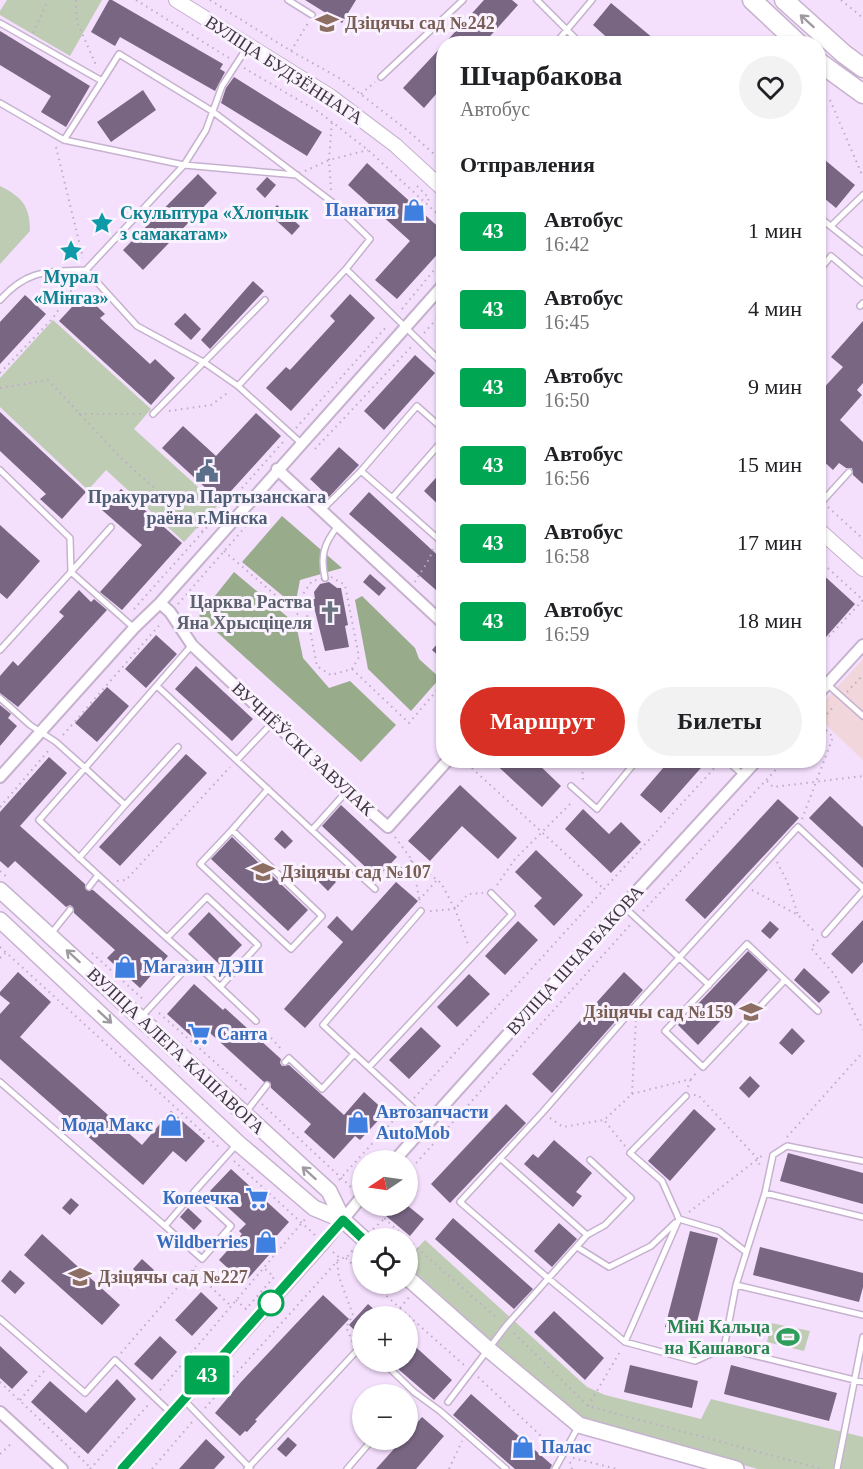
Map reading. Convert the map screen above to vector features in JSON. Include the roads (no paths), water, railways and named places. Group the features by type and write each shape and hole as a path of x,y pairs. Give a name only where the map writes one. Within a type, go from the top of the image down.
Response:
{"main road":[{"path":"752,0 790,36"},
{"path":"784,0 824,36"},
{"path":"826,38 863,68"},
{"path":"826,67 863,94"},
{"name":"ВУЛІЦА АЛЕГА КАШАВОГА","path":"4,884 50,935 146,1012 244,1114 329,1191 343,1220 352,1229"},
{"name":"ВУЛІЦА АЛЕГА КАШАВОГА","path":"0,920 238,1143 314,1208 343,1220"},
{"path":"418,1287 579,1425 736,1469"}],"street":[{"name":"ВУЛІЦА БУДЗЁННАГА","path":"176,0 330,96 394,145 436,183"},
{"path":"0,777 134,628 160,603 436,293"},
{"path":"277,469 436,617"},
{"path":"826,536 863,569"},
{"name":"ВУЧНЁЎСКІ ЗАВУЛАК","path":"160,603 170,612 192,645 388,827 441,768"},
{"path":"827,684 863,645"},
{"name":"ВУЛІЦА ШЧАРБАКОВА","path":"404,1150 750,768"},
{"path":"122,1469 185,1401 352,1209"},
{"path":"0,1412 62,1469"}],"lane":[{"path":"288,0 312,15"},
{"path":"381,77 463,0"},
{"path":"537,0 573,36"},
{"path":"562,36 592,0"},
{"path":"0,23 102,81"},
{"path":"0,300 22,281 36,273 86,270 184,165 201,139 222,86 249,45"},
{"path":"64,140 119,54 212,111 332,202 370,239 346,269 237,386"},
{"path":"0,104 64,140 184,165 298,175"},
{"path":"832,225 863,195"},
{"path":"826,221 863,252"},
{"path":"826,262 831,256 863,283"},
{"path":"346,269 436,358"},
{"path":"86,270 137,326 205,363 237,386 301,443"},
{"path":"153,414 265,300"},
{"path":"321,510 361,471 417,406 436,423"},
{"path":"392,498 436,448"},
{"path":"0,470 70,538 71,572 134,628"},
{"path":"361,471 436,537"},
{"path":"826,497 849,472"},
{"path":"0,650 111,526"},
{"path":"325,578 321,560 331,535 338,526"},
{"path":"192,645 39,820 256,1021"},
{"path":"827,684 863,716"},
{"path":"157,686 375,889"},
{"path":"0,698 40,733 56,742 125,805"},
{"path":"237,760 273,722"},
{"path":"79,858 178,747"},
{"path":"571,786 597,809 630,768"},
{"path":"734,768 743,776"},
{"path":"234,828 232,830 322,916 291,949 200,864 268,789"},
{"path":"312,830 347,791"},
{"path":"825,934 863,890 798,827 460,1202 625,1342 694,1361 724,1348 863,1382"},
{"path":"89,887 98,875"},
{"path":"369,1067 512,914 491,893"},
{"path":"167,938 207,897 216,905 258,945 220,987"},
{"path":"623,906 709,985"},
{"path":"50,935 70,910"},
{"path":"421,911 323,1025 429,1124"},
{"path":"785,980 703,1067 665,1032 747,944 818,1011"},
{"path":"146,1012 193,961"},
{"path":"287,1060 322,1089 354,1054"},
{"path":"0,1082 202,1258 231,1226 194,1192"},
{"path":"244,1114 267,1085"},
{"path":"625,1342 679,1220 662,1181 630,1153 686,1096"},
{"path":"165,1226 238,1143"},
{"path":"724,1348 736,1285 765,1193 773,1155 787,1146 863,1161"},
{"path":"500,1158 587,1235"},
{"path":"448,1402 506,1326 587,1235 605,1225 631,1198 590,1160"},
{"path":"765,1193 863,1217"},
{"path":"577,1247 609,1267 651,1245 679,1220"},
{"path":"679,1220 719,1231 746,1252"},
{"path":"736,1285 863,1315"},
{"path":"0,1319 85,1393 115,1360 173,1414"},
{"path":"837,1469 863,1337"},
{"path":"185,1401 249,1468 352,1355"},
{"path":"393,1372 406,1384"},
{"path":"418,1395 440,1411 506,1469"},
{"path":"555,1469 579,1425"},
{"path":"347,1469 363,1450"}],"place":[{"name":"Дзіцячы сад №242","path":"327,23"},
{"name":"Панагия","path":"414,210"},
{"name":"Скульптура «Хлопчык з самакатам»","path":"102,223"},
{"name":"Мурал «Мінгаз»","path":"71,251"},
{"name":"Пракуратура Партызанскага раёна г.Мінска","path":"207,471"},
{"name":"Царква Раства Яна Хрысціцеля","path":"330,612"},
{"name":"Дзіцячы сад №107","path":"263,872"},
{"name":"Магазин ДЭШ","path":"125,967"},
{"name":"Дзіцячы сад №159","path":"751,1012"},
{"name":"Санта","path":"199,1034"},
{"name":"Автозапчасти AutoMob","path":"358,1122"},
{"name":"Мода Макс","path":"171,1125"},
{"name":"Копеечка","path":"257,1198"},
{"name":"Wildberries","path":"266,1242"},
{"name":"Дзіцячы сад №227","path":"80,1277"},
{"name":"Міні Кальца на Кашавога","path":"788,1337"},
{"name":"Палас","path":"523,1447"}]}
